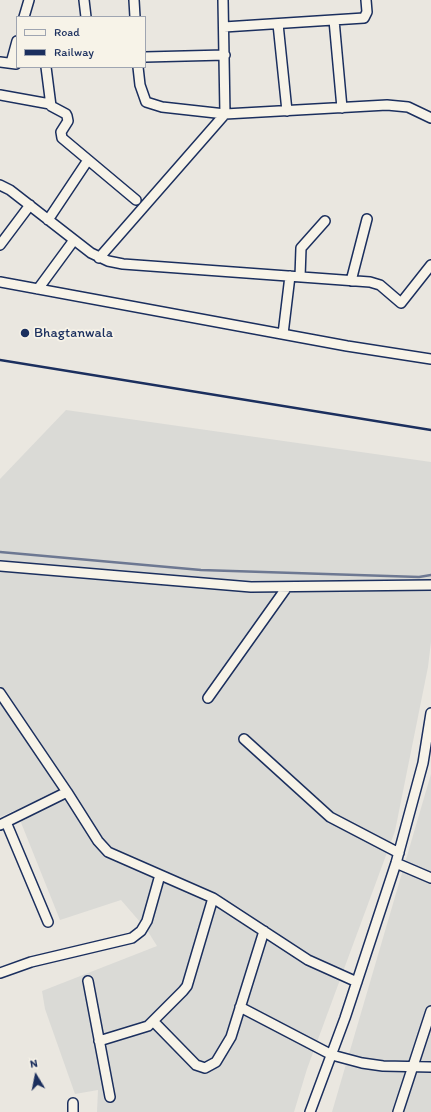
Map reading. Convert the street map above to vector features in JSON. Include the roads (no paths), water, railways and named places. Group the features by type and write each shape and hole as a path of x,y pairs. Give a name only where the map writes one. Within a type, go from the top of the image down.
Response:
{"street":[{"path":"24,16 29,0"},
{"path":"84,0 86,16"},
{"path":"134,0 135,16"},
{"path":"99,258 225,114 223,0"},
{"path":"224,27 364,18 367,12 366,0"},
{"path":"334,20 342,108"},
{"path":"278,24 287,111"},
{"path":"0,62 14,63 16,49"},
{"path":"146,57 225,55"},
{"path":"46,68 50,104 52,108 64,113 67,116 68,121 61,132 62,138 136,200"},
{"path":"138,68 140,85 146,102 162,107 225,114 388,105 408,107 431,118"},
{"path":"0,95 50,104"},
{"path":"48,220 88,160"},
{"path":"0,185 10,190 99,258 123,264 370,282 380,285 401,303 431,265"},
{"path":"0,245 30,205"},
{"path":"351,281 367,219"},
{"path":"283,334 301,248 325,221"},
{"path":"38,289 74,240"},
{"path":"0,282 283,334 431,359"},
{"path":"0,566 222,585 288,587 431,585"},
{"path":"208,698 288,587"},
{"path":"0,693 67,792 98,841 108,852 213,898 308,960 357,982"},
{"path":"310,1112 332,1055 357,982 427,763 431,712"},
{"path":"244,739 330,818 399,853"},
{"path":"48,922 3,824 67,792"},
{"path":"396,863 431,878"},
{"path":"0,973 31,962 132,938 141,931 146,921 160,875"},
{"path":"99,1041 142,1029 154,1022 187,986 213,898"},
{"path":"154,1022 196,1065 205,1068 216,1062 225,1049 264,931"},
{"path":"88,982 110,1097"},
{"path":"240,1007 332,1055 362,1063 431,1067"},
{"path":"398,1112 431,1011"}],"waterway":[{"path":"0,552 201,570 419,577 431,575"}],"railway":[{"path":"0,360 431,430"}],"place":[{"name":"Bhagtanwala","path":"25,333"}]}
